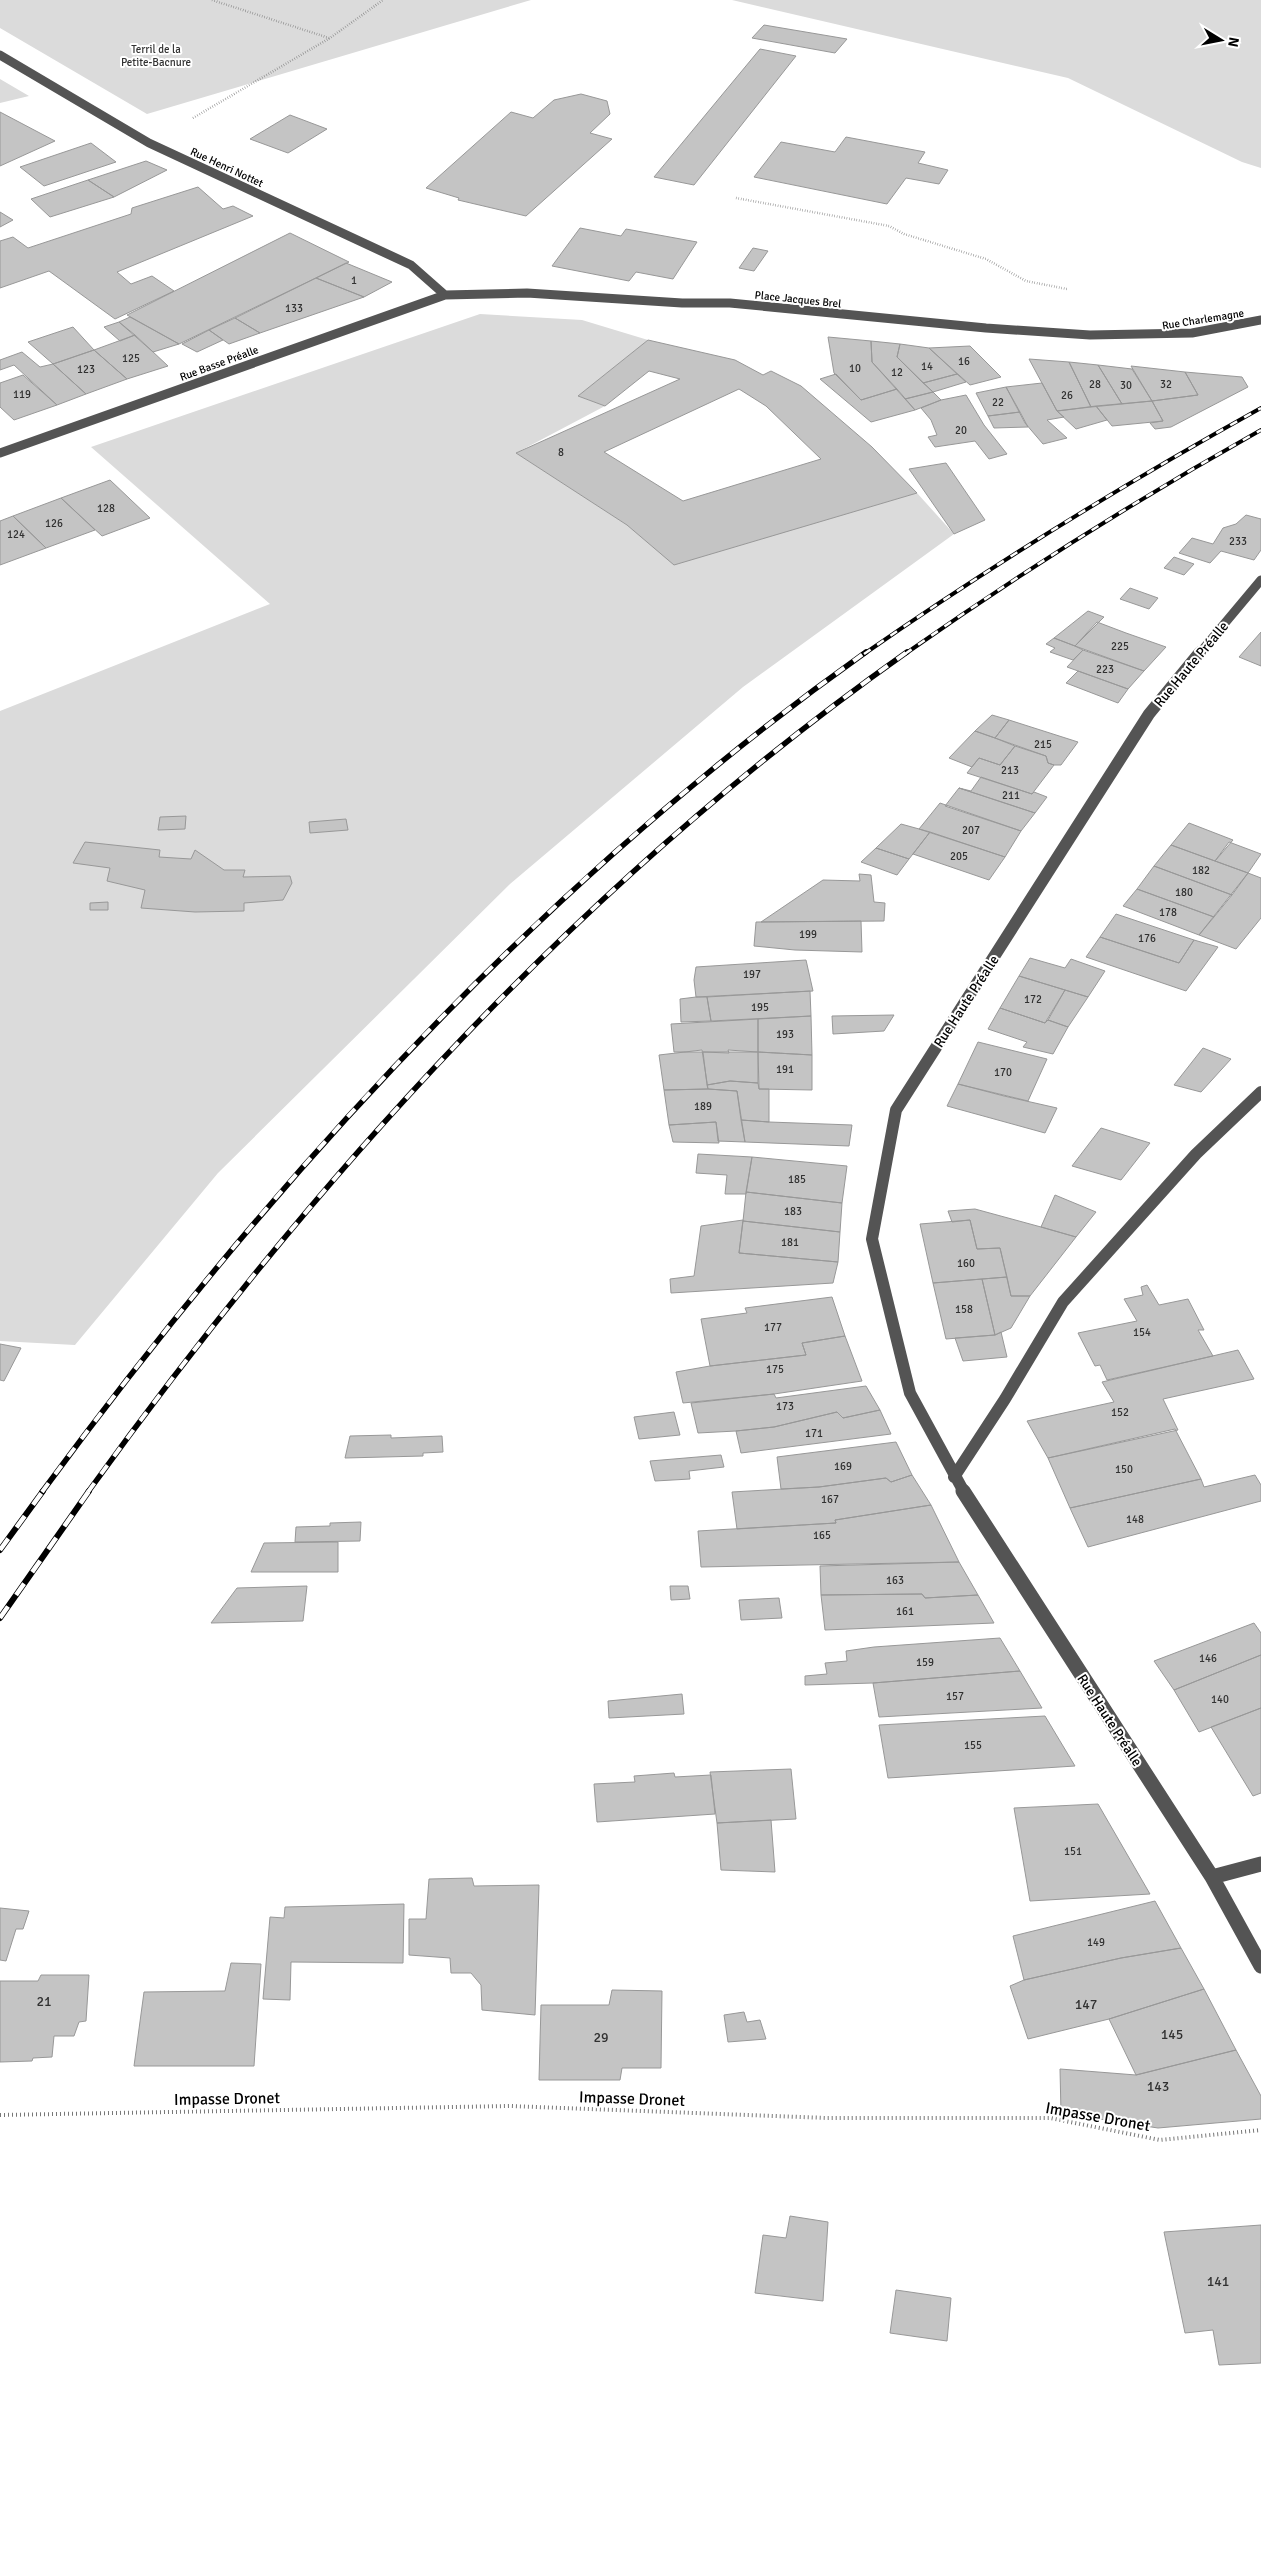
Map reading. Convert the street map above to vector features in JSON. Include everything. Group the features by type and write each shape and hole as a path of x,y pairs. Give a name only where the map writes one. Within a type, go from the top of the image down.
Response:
{"street":[{"name":"Rue Henri Nottet","path":"0,55 150,143 411,265 445,295"},
{"name":"Place Jacques Brel","path":"445,295 528,293 682,303 730,303 1050,333 1148,337"},
{"name":"Rue Basse Préalle","path":"0,453 445,295"},
{"name":"Rue Charlemagne","path":"1148,337 1241,325 1261,320"},
{"name":"Rue Haute Préalle","path":"1261,580 1149,714 896,1110 872,1239 910,1393 954,1477 1212,1877 1261,1966"},
{"path":"954,1477 1005,1399 1063,1302 1196,1154 1261,1092"},
{"path":"1212,1877 1261,1864"}],"path":[{"path":"212,0 330,38"},
{"path":"150,143 330,38 383,0"},
{"path":"736,198 889,226 904,234 986,259 1026,281 1072,290"},
{"name":"Impasse Dronet","path":"0,2115 510,2106 827,2118 1050,2118 1160,2140 1261,2130"}],"green space":[{"name":"Terril de la Petite-Bacnure","path":"0,0 531,0 147,114 0,28"},
{"path":"732,0 1261,0 1261,168 1242,162 1068,78"},
{"path":"0,79 29,96 0,103"},
{"path":"480,314 582,320 648,340 578,396 605,406 516,453 627,525 674,564 917,493 954,534 743,687 510,884 218,1173 75,1345 0,1341 0,711 270,604 91,447"}],"building":[{"path":"764,25 847,39 835,53 752,38"},
{"path":"760,49 796,56 694,185 654,177"},
{"path":"581,94 607,101 610,114 590,133 612,139 526,216 458,200 459,198 426,188 511,112 533,118 554,100"},
{"path":"0,112 55,141 0,166"},
{"path":"290,115 327,129 288,153 250,139"},
{"path":"846,137 925,152 918,163 948,170 939,184 906,178 887,204 754,177 781,142 835,152"},
{"path":"91,143 116,162 44,186 20,167"},
{"path":"146,161 167,170 114,197 88,180"},
{"path":"88,180 114,197 50,217 31,199"},
{"path":"198,187 223,209 233,206 253,216 117,272 131,284 152,276 174,291 115,319 49,271 0,288 0,241 13,237 28,248 131,214 132,208"},
{"path":"0,212 13,220 0,227"},
{"path":"580,228 621,236 626,229 697,242 673,279 636,272 629,281 552,266"},
{"path":"290,233 349,262 179,344 127,315"},
{"path":"753,248 768,251 754,271 739,268"},
{"path":"346,263 392,282 364,297 316,278"},
{"path":"316,278 364,297 260,333 235,318"},
{"path":"130,317 179,344 153,352 119,322"},
{"path":"235,318 260,333 229,344 209,330"},
{"path":"119,322 135,335 120,341 104,327"},
{"path":"73,327 94,350 53,364 28,342"},
{"path":"209,330 223,340 197,352 182,344"},
{"path":"135,335 168,366 127,379 94,350"},
{"path":"828,337 871,341 872,362 897,389 861,400 834,373"},
{"path":"648,340 735,360 763,375 771,371 801,386 872,447 917,493 674,565 627,525 516,453 680,379 649,371 605,406 578,396","holes":["739,389 766,406 821,459 683,501 604,452"]},
{"path":"871,341 900,344 897,357 933,392 905,399 872,362"},
{"path":"900,344 929,348 957,374 923,383 897,357"},
{"path":"970,346 1001,377 970,385 929,348"},
{"path":"94,350 127,379 86,394 53,364"},
{"path":"22,352 40,367 53,364 86,394 57,405 14,365 0,370 0,360"},
{"path":"1029,359 1069,362 1091,407 1057,411"},
{"path":"1069,362 1098,365 1122,404 1091,407"},
{"path":"1098,365 1132,369 1152,401 1122,404"},
{"path":"1131,366 1185,372 1198,395 1152,401"},
{"path":"1185,372 1242,377 1248,387 1171,427 1155,429 1150,423 1163,421 1152,401 1198,395"},
{"path":"836,374 861,400 897,389 915,410 871,422 820,379"},
{"path":"957,374 966,382 933,392 923,383"},
{"path":"23,375 57,405 14,420 0,407 0,383"},
{"path":"1042,383 1057,411 1064,417 1047,420 1067,438 1043,444 1025,423 1006,387"},
{"path":"1006,387 1020,412 988,416 976,393"},
{"path":"933,392 941,400 915,410 905,399"},
{"path":"966,395 984,425 1007,454 989,459 975,441 935,447 928,437 937,435 931,420 921,408 941,400"},
{"path":"1152,401 1163,421 1112,426 1096,406"},
{"path":"1096,406 1107,420 1076,429 1057,411"},
{"path":"1020,412 1028,427 994,428 988,416"},
{"path":"946,463 985,520 954,534 909,469"},
{"path":"110,480 150,518 102,536 61,498"},
{"path":"61,498 95,530 46,548 13,516"},
{"path":"1246,515 1261,519 1261,550 1254,560 1221,551 1210,563 1179,553 1192,538 1213,544 1223,528 1236,524"},
{"path":"13,516 46,548 0,565 0,521"},
{"path":"1174,557 1194,564 1184,575 1164,568"},
{"path":"1130,588 1158,598 1149,609 1120,599"},
{"path":"1088,611 1104,617 1075,646 1054,638"},
{"path":"1097,622 1166,647 1144,671 1075,646"},
{"path":"1261,632 1261,666 1239,657"},
{"path":"1054,638 1083,650 1073,660 1050,652 1055,648 1046,644"},
{"path":"1083,650 1144,671 1128,689 1067,667"},
{"path":"1078,671 1128,689 1118,703 1066,683"},
{"path":"992,715 1009,720 995,738 975,731"},
{"path":"1009,720 1078,742 1061,765 1054,765 1048,763 1046,756 995,738"},
{"path":"975,731 1015,746 1000,765 979,758 972,767 949,758"},
{"path":"1015,746 1046,756 1048,763 1054,765 1032,794 967,773 979,758 1000,765"},
{"path":"981,777 1047,797 1035,813 959,788 971,791"},
{"path":"959,788 1035,813 1021,831 945,806"},
{"path":"940,803 1021,831 1005,857 919,829"},
{"path":"186,816 185,829 158,830 160,817"},
{"path":"346,819 348,830 310,833 309,822"},
{"path":"1189,823 1233,840 1215,861 1171,845"},
{"path":"901,824 930,832 909,859 876,848"},
{"path":"930,832 1005,857 989,880 913,854"},
{"path":"85,842 160,850 159,857 191,859 195,850 224,870 245,870 243,877 290,876 292,883 283,900 244,903 244,911 195,912 141,908 145,890 107,881 110,868 73,863"},
{"path":"1229,842 1261,854 1248,873 1215,861"},
{"path":"1171,845 1248,873 1232,895 1154,866"},
{"path":"876,848 909,859 897,875 861,862"},
{"path":"1154,866 1232,895 1214,917 1137,889"},
{"path":"1248,873 1261,878 1261,918 1236,949 1199,935"},
{"path":"859,874 871,875 874,902 885,903 884,921 761,922 823,880 860,881"},
{"path":"1137,889 1214,917 1199,935 1123,906"},
{"path":"108,902 108,910 90,910 90,903"},
{"path":"1116,914 1194,940 1179,963 1100,937"},
{"path":"861,921 862,952 795,950 754,946 756,922"},
{"path":"1100,937 1179,963 1194,940 1218,947 1186,991 1086,957"},
{"path":"1030,958 1065,968 1071,959 1105,971 1088,997 1019,976"},
{"path":"806,960 813,991 696,997 694,980 696,967"},
{"path":"1019,976 1065,990 1045,1023 1000,1008"},
{"path":"1065,990 1088,997 1068,1027 1048,1020"},
{"path":"810,991 811,1016 711,1021 707,997"},
{"path":"707,997 711,1021 681,1022 680,999"},
{"path":"1000,1008 1045,1023 1048,1020 1068,1027 1053,1054 1023,1047 1027,1042 988,1029"},
{"path":"894,1015 884,1031 833,1034 832,1016"},
{"path":"811,1016 812,1055 758,1052 758,1019"},
{"path":"758,1019 758,1052 674,1052 671,1024"},
{"path":"978,1042 1047,1059 1028,1101 958,1084"},
{"path":"1203,1048 1231,1059 1201,1092 1174,1085"},
{"path":"702,1050 708,1089 664,1090 659,1055"},
{"path":"728,1050 758,1052 758,1083 730,1081 707,1085 703,1052 729,1053"},
{"path":"758,1052 812,1055 812,1090 759,1089"},
{"path":"730,1081 758,1083 759,1089 769,1089 769,1122 741,1120 737,1091 708,1089 707,1085"},
{"path":"958,1084 1057,1108 1045,1133 947,1106"},
{"path":"708,1089 737,1091 745,1142 718,1141 716,1122 669,1125 664,1090"},
{"path":"741,1120 852,1125 849,1146 745,1142"},
{"path":"716,1122 719,1143 673,1142 669,1125"},
{"path":"1101,1128 1150,1143 1121,1180 1072,1166"},
{"path":"698,1154 752,1157 746,1194 725,1194 727,1175 696,1173"},
{"path":"752,1157 847,1166 842,1203 746,1192"},
{"path":"746,1192 842,1203 840,1232 743,1221"},
{"path":"1055,1195 1096,1212 1076,1237 1041,1227"},
{"path":"975,1209 1076,1237 1030,1296 1011,1296 1000,1248 977,1249 970,1220 952,1222 948,1211"},
{"path":"743,1220 739,1253 838,1262 833,1283 671,1293 670,1279 694,1276 701,1226"},
{"path":"970,1220 977,1249 1000,1248 1007,1277 933,1283 920,1224"},
{"path":"743,1221 840,1232 838,1262 739,1253"},
{"path":"1007,1277 1011,1296 1030,1296 1011,1328 995,1335 982,1279"},
{"path":"982,1279 995,1335 946,1339 933,1283"},
{"path":"1147,1285 1159,1305 1188,1299 1204,1330 1198,1330 1213,1356 1107,1380 1100,1365 1095,1366 1078,1333 1137,1321 1124,1299 1143,1295 1141,1287"},
{"path":"832,1297 845,1336 802,1343 806,1355 710,1366 701,1319 747,1313 745,1308"},
{"path":"1001,1332 1007,1357 963,1361 955,1338 995,1335"},
{"path":"845,1336 862,1381 774,1394 683,1403 676,1372 710,1366 806,1355 802,1343"},
{"path":"0,1344 21,1348 4,1381 0,1380"},
{"path":"1238,1350 1254,1379 1163,1399 1178,1430 1048,1458 1027,1421 1114,1402 1102,1382"},
{"path":"866,1386 880,1410 843,1418 837,1412 774,1427 736,1431 698,1433 691,1403 774,1394 776,1398"},
{"path":"880,1410 891,1434 741,1453 736,1431 774,1427 837,1412 843,1418"},
{"path":"674,1412 680,1435 639,1439 634,1417"},
{"path":"1175,1429 1201,1479 1070,1508 1048,1458"},
{"path":"391,1435 391,1438 442,1436 443,1452 423,1453 423,1456 345,1458 350,1436"},
{"path":"896,1442 912,1475 891,1482 886,1478 819,1487 781,1489 777,1457"},
{"path":"721,1455 724,1467 689,1471 690,1479 655,1481 650,1461"},
{"path":"912,1475 931,1505 835,1520 836,1523 737,1529 732,1492 819,1487 886,1478 891,1482"},
{"path":"1255,1475 1261,1485 1261,1501 1088,1547 1070,1508 1201,1479 1204,1487"},
{"path":"931,1505 959,1562 701,1567 698,1531 836,1523 835,1520"},
{"path":"361,1522 360,1541 295,1542 296,1527 330,1526 330,1523"},
{"path":"338,1542 338,1572 251,1572 264,1543"},
{"path":"959,1562 978,1595 925,1598 922,1594 821,1595 820,1566"},
{"path":"307,1586 303,1621 211,1623 237,1588"},
{"path":"670,1586 688,1586 690,1599 671,1600"},
{"path":"922,1594 925,1598 978,1595 994,1623 825,1630 821,1595"},
{"path":"779,1598 782,1618 741,1620 739,1600"},
{"path":"1254,1623 1261,1633 1261,1655 1174,1690 1154,1661"},
{"path":"1000,1638 1020,1671 873,1683 805,1685 805,1676 827,1674 825,1663 847,1661 846,1651 874,1647"},
{"path":"1261,1655 1261,1708 1199,1732 1174,1690"},
{"path":"1020,1671 1042,1708 879,1717 873,1683"},
{"path":"682,1694 684,1714 609,1718 608,1701"},
{"path":"1261,1708 1261,1793 1253,1796 1211,1727"},
{"path":"1045,1716 1075,1766 888,1778 879,1725"},
{"path":"791,1769 796,1819 717,1823 710,1772"},
{"path":"674,1773 675,1777 711,1775 715,1814 597,1822 594,1784 635,1782 634,1776"},
{"path":"1098,1804 1150,1894 1030,1901 1014,1808"},
{"path":"771,1820 775,1872 721,1870 717,1823"},
{"path":"472,1878 474,1886 539,1885 535,2015 482,2010 481,1985 471,1973 451,1973 450,1958 409,1955 409,1919 426,1919 429,1879"},
{"path":"1155,1901 1181,1948 1121,1958 1024,1980 1013,1936"},
{"path":"404,1904 403,1963 291,1962 290,2000 263,1999 270,1917 284,1918 285,1907"},
{"path":"0,1908 29,1911 23,1929 16,1929 6,1961 0,1960"},
{"path":"1181,1948 1204,1989 1109,2019 1028,2039 1010,1986 1024,1980 1121,1958"},
{"path":"231,1963 261,1964 254,2066 134,2066 144,1992 225,1991"},
{"path":"41,1975 89,1975 86,2021 79,2022 74,2036 54,2036 52,2057 33,2058 32,2061 0,2062 0,1981 38,1981"},
{"path":"1204,1989 1236,2050 1136,2075 1109,2019"},
{"path":"612,1990 662,1991 661,2068 622,2068 620,2080 539,2080 541,2005 609,2005"},
{"path":"744,2012 747,2022 760,2020 766,2039 728,2042 724,2015"},
{"path":"1236,2050 1261,2096 1261,2119 1158,2128 1061,2113 1060,2069 1136,2075"},
{"path":"790,2216 828,2222 823,2301 755,2293 763,2235 786,2238"},
{"path":"1261,2225 1261,2363 1219,2365 1213,2330 1185,2333 1164,2232"},
{"path":"896,2290 951,2298 947,2341 890,2333"}],"railway":[{"path":"864,654 1059,526 1261,408"},
{"path":"905,654 1080,538 1261,430"},
{"path":"42,1492 131,1375 223,1260 320,1147 421,1039 525,935 634,835 748,741 866,652"},
{"path":"88,1492 176,1374 268,1258 363,1146 463,1038 567,934 675,835 789,740 907,652"},
{"path":"0,1550 43,1491"},
{"path":"0,1618 89,1491"}]}
